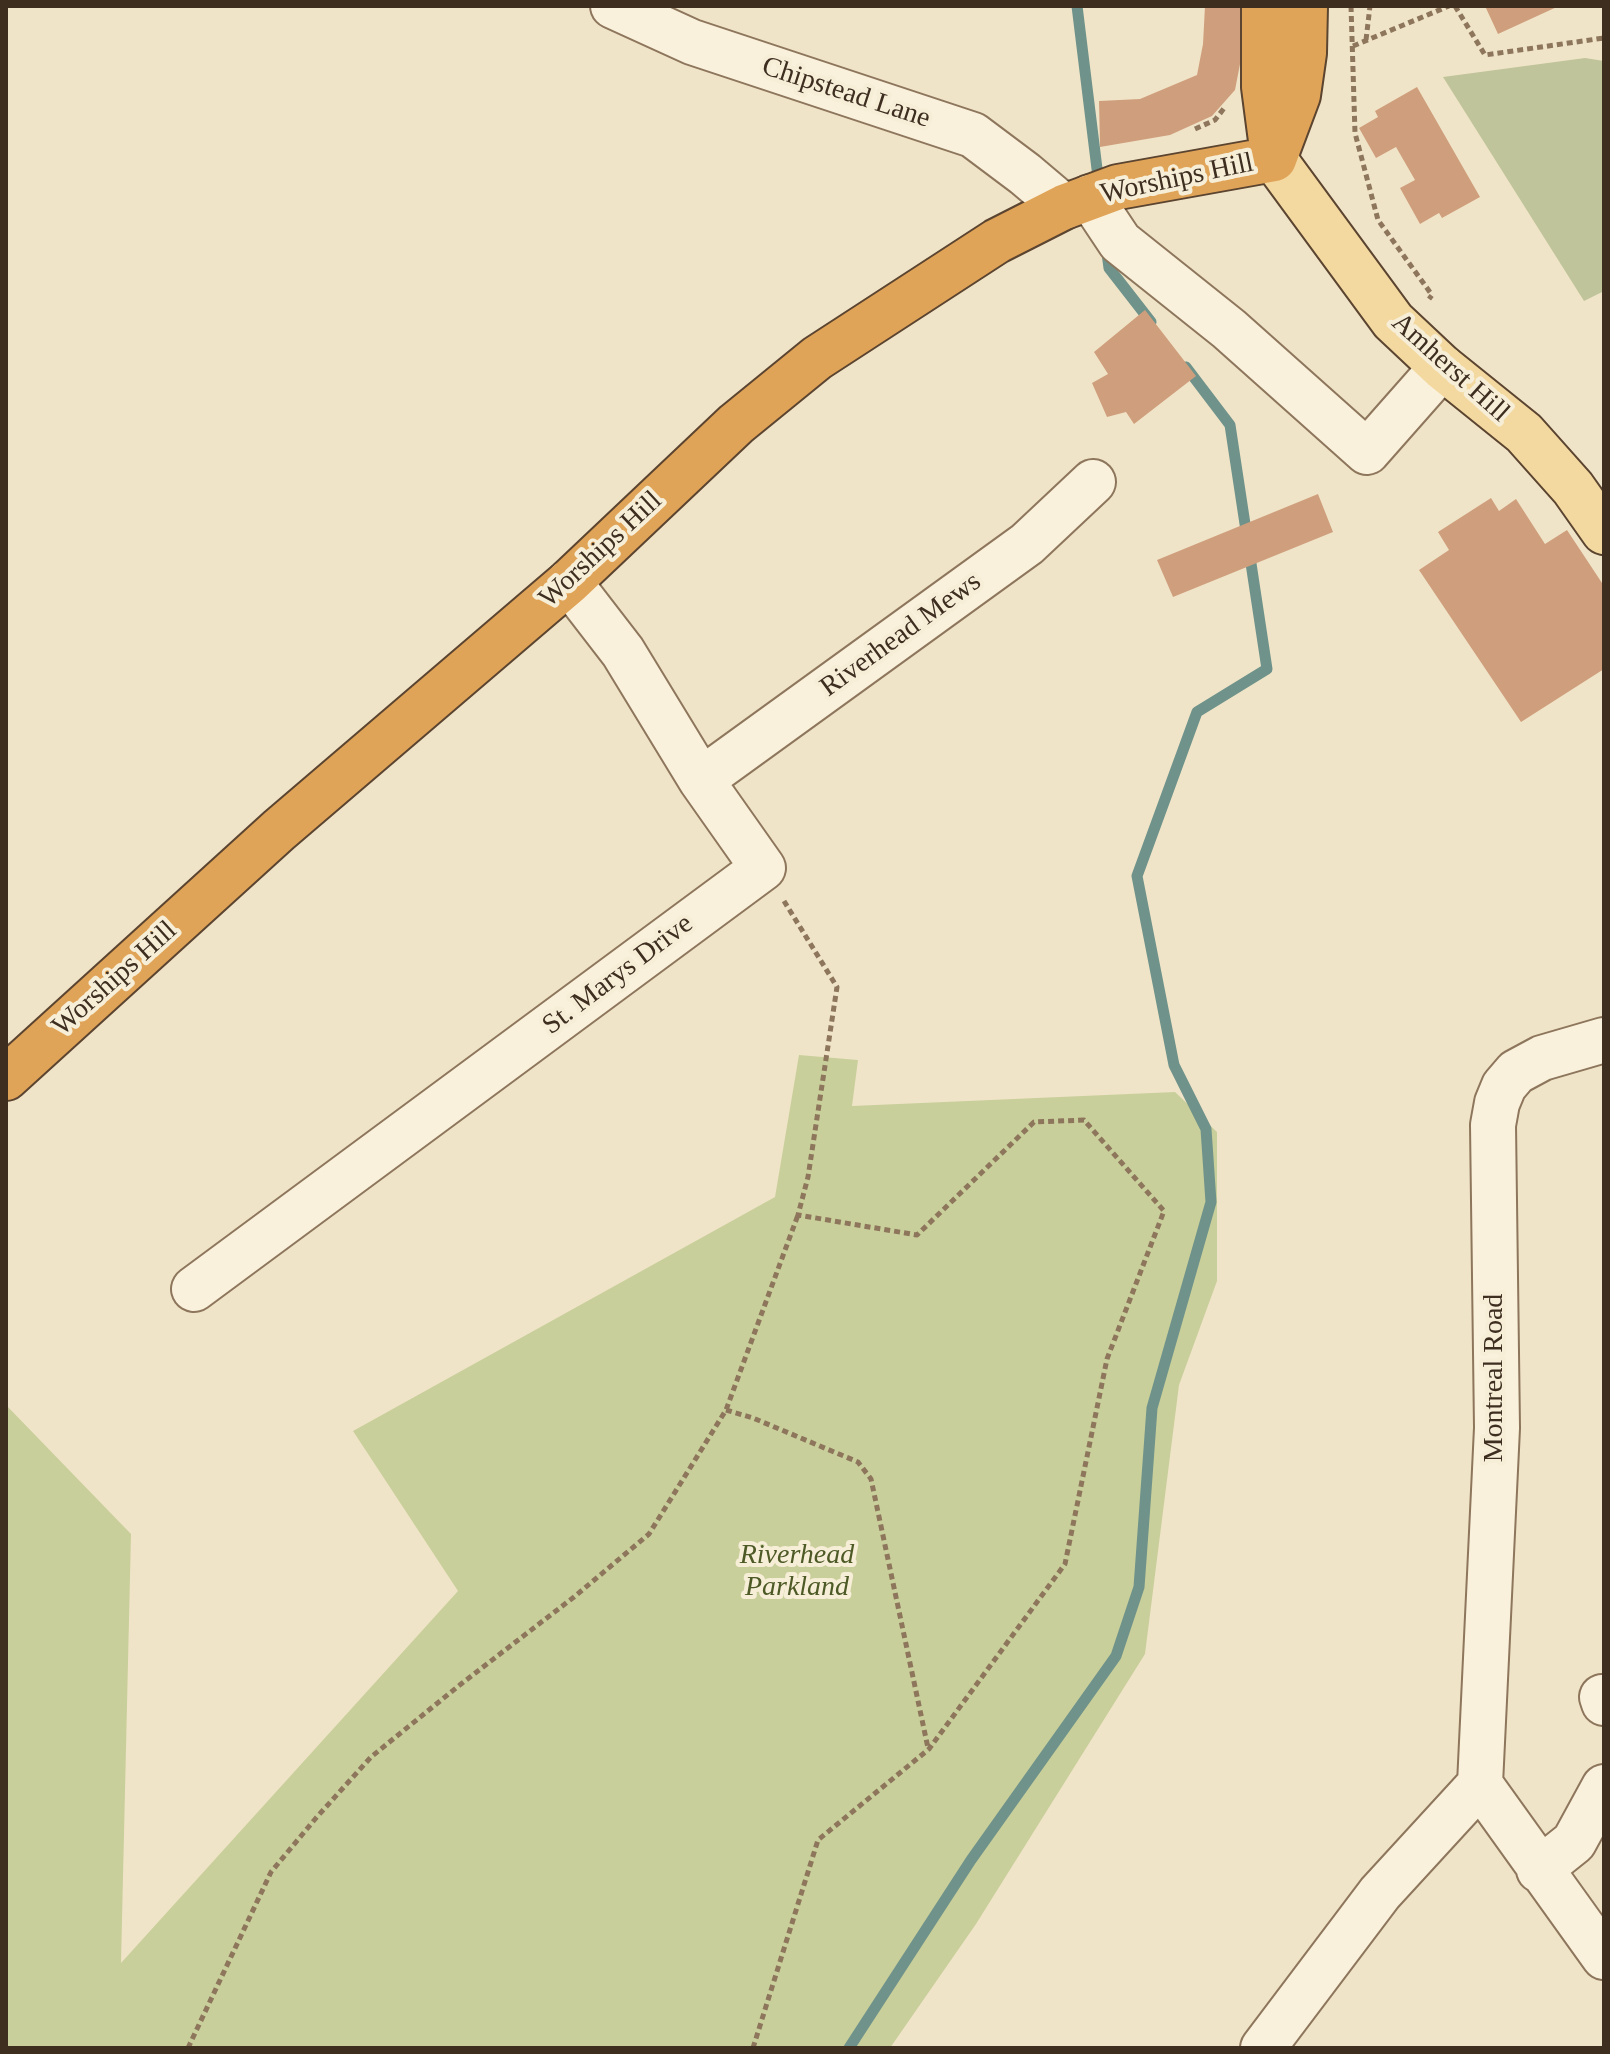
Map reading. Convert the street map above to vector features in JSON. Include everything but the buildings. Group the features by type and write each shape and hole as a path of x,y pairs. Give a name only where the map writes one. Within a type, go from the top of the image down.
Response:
{"highway":[{"path":"1264,6 1264,87 1274,159"},
{"path":"1274,159 1298,95 1304,53 1305,6"},
{"name":"Worships Hill","path":"6,1078 279,830 569,582 736,424 817,358 997,241 1077,202 1118,187 1274,159"}],"main road":[{"name":"Amherst Hill","path":"1274,159 1403,330 1442,367 1524,433 1573,488 1604,532"}],"street":[{"name":"Chipstead Lane","path":"613,6 692,42 973,135 1025,174 1077,202 1120,242 1229,329 1367,452 1442,367"},
{"name":"Riverhead Mews","path":"701,780 1027,544 1093,482"},
{"path":"569,582 623,652 701,780 763,868"},
{"name":"St. Marys Drive","path":"194,1289 763,868"},
{"name":"Montreal Road","path":"1480,1784 1497,1428 1493,1125 1504,1086 1516,1072 1542,1058 1604,1040"},
{"path":"1263,2048 1380,1893 1480,1784 1604,1957"},
{"path":"1539,1870 1574,1842 1604,1787"}],"path":[{"path":"1351,6 1355,133 1378,220 1432,295 1403,330"},
{"path":"1366,41 1370,6"},
{"path":"1353,46 1452,6 1485,55 1604,38"},
{"path":"1192,130 1215,120 1230,101"},
{"path":"188,2048 271,1872 316,1818 371,1757 649,1534 726,1410 798,1215 808,1177 837,987 763,868"},
{"path":"753,2048 818,1840 929,1749 1065,1564 1107,1359 1164,1211 1084,1120 1034,1122 917,1235 798,1215"},
{"path":"726,1410 753,1418 858,1462 871,1479 929,1749"}],"green space":[{"path":"1585,58 1604,61 1604,291 1584,301 1443,77"},
{"name":"Riverhead Parkland","path":"799,1055 858,1060 852,1106 1175,1092 1217,1132 1217,1281 1179,1385 1145,1654 976,1924 890,2048 6,2048 6,1405 131,1534 121,1963 458,1591 353,1431 775,1197"}],"waterway":[{"path":"1077,6 1099,185"},
{"path":"1106,246 1109,268 1151,322"},
{"path":"849,2048 971,1860 1116,1656 1139,1587 1152,1408 1211,1202 1206,1129 1174,1065 1137,876 1197,712 1267,669 1230,425 1186,367"}]}
